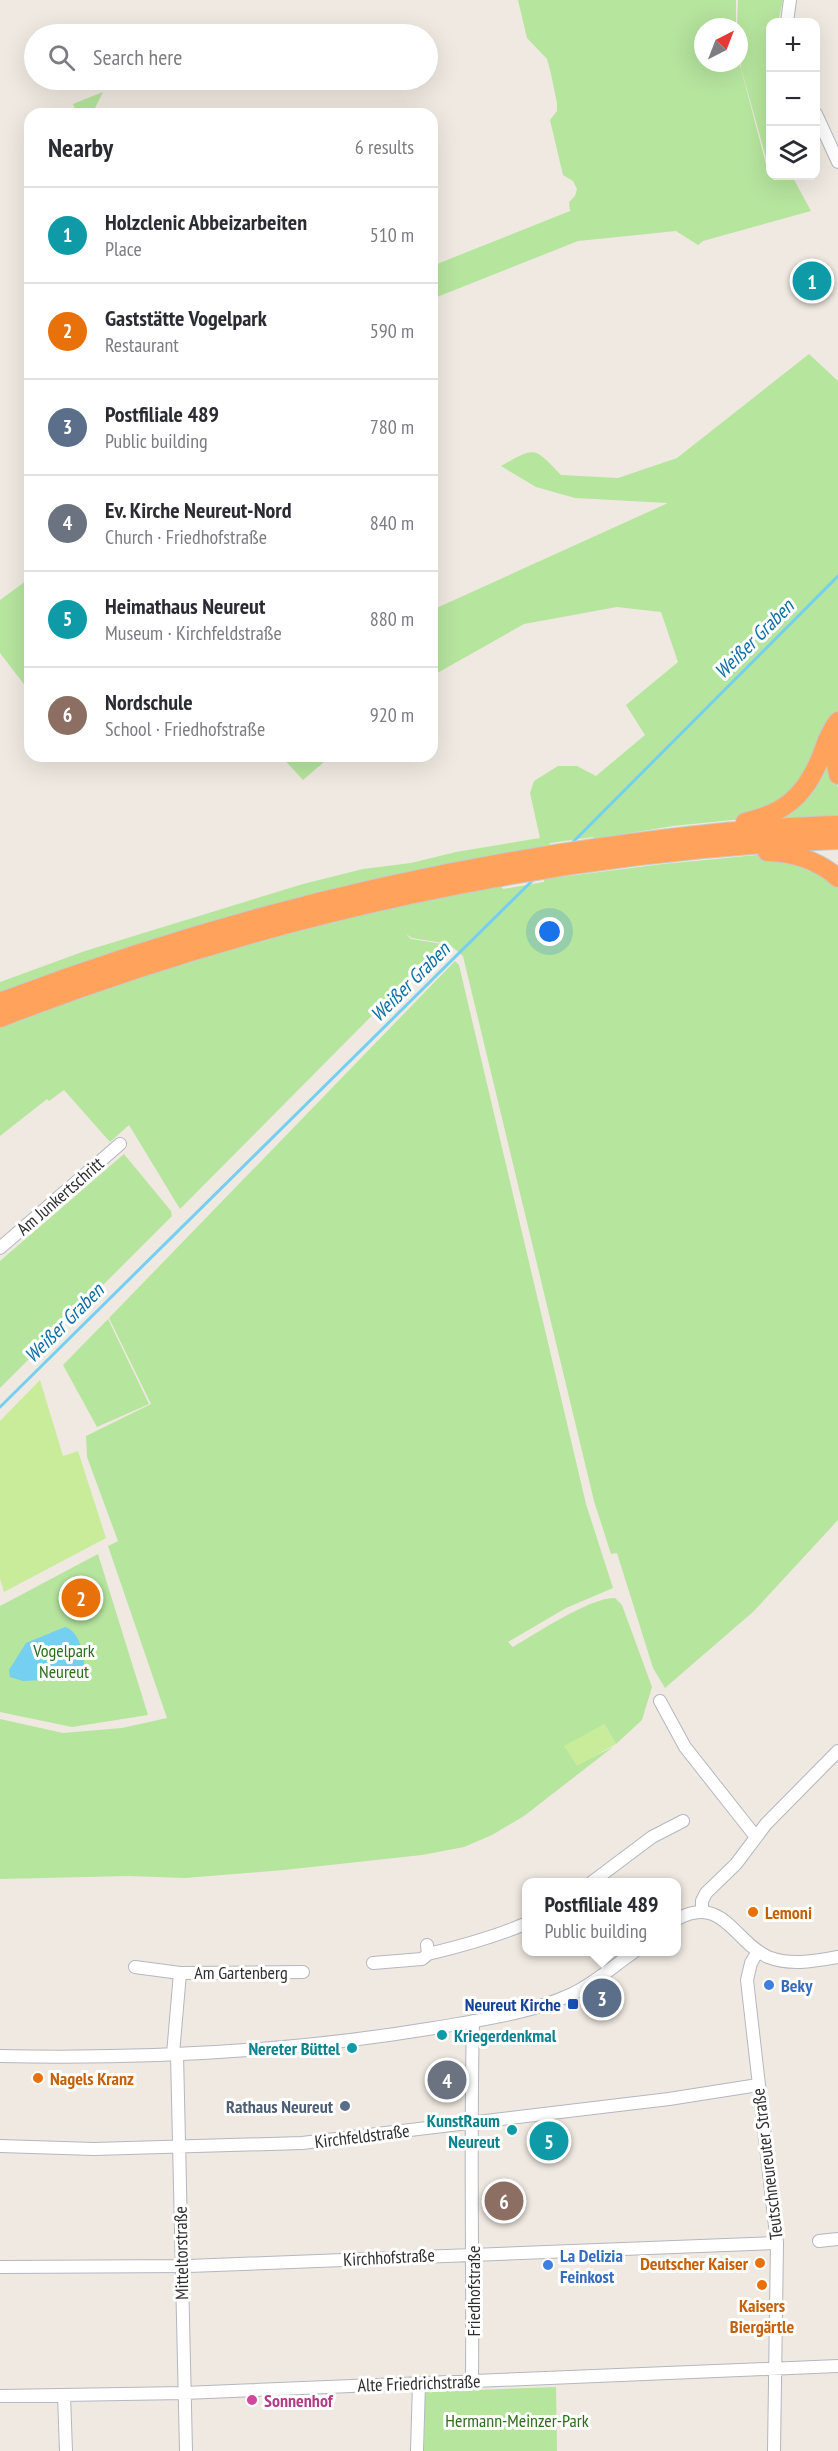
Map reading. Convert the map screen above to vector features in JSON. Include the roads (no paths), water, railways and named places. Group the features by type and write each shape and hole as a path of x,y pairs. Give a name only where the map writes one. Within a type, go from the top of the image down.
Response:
{"highway":[{"path":"720,832 765,818 779,811 798,796 810,780 838,721"},
{"path":"838,746 836,764 838,775"},
{"path":"0,1018 182,955 290,924 389,900 529,873 567,852 720,832 838,825"},
{"path":"0,1002 141,952 252,919 408,881 547,862 838,840"},
{"path":"703,849 724,855 786,853 813,862 838,878"}],"street":[{"path":"787,18 789,0"},
{"path":"820,123 838,162"},
{"name":"Am Junkertschritt","path":"0,1248 120,1144"},
{"path":"660,1701 670,1724 685,1747 756,1837"},
{"path":"702,1912 702,1902 706,1893 736,1864 756,1837 838,1751"},
{"path":"600,1878 652,1837 683,1821"},
{"path":"681,1917 702,1912 724,1919 758,1951 776,1959 789,1962 838,1957"},
{"path":"373,1963 422,1959 428,1949 479,1941 522,1925"},
{"name":"Teutschneureuter Straße","path":"758,1951 751,1963 747,1980 777,2243 774,2451"},
{"path":"0,2056 93,2058 271,2049 347,2041 473,2021 542,2006 570,1995 590,1984 620,1956"},
{"name":"Am Gartenberg","path":"135,1967 180,1973 303,1972"},
{"name":"Am Gartenberg","path":"175,2054 180,1973"},
{"name":"Friedhofstraße","path":"472,2381 473,2253 470,2124 473,2021"},
{"name":"Mitteltorstraße","path":"175,2054 186,2451"},
{"name":"Kirchfeldstraße","path":"0,2146 72,2149 179,2148 309,2142 669,2099 758,2085"},
{"path":"819,2241 838,2239"},
{"name":"Kirchhofstraße","path":"0,2267 182,2266 777,2243"},
{"name":"Alte Friedrichstraße","path":"0,2396 184,2393 838,2366"},
{"path":"417,2451 419,2383"},
{"path":"64,2396 66,2451"}],"water":[{"path":"65,1627 75,1635 82,1649 84,1672 82,1678 23,1681 10,1677 9,1670 26,1643"}],"waterway":[{"name":"Weißer Graben","path":"571,844 838,576"},
{"name":"Weißer Graben","path":"0,1407 534,879"}],"place":[{"name":"Holzclenic Abbeizarbeiten","path":"812,281"},
{"name":"Gaststätte Vogelpark","path":"81,1598"},
{"name":"Lemoni","path":"753,1912"},
{"name":"Beky","path":"769,1985"},
{"name":"Postfiliale 489","path":"602,1998"},
{"name":"Neureut Kirche","path":"573,2004"},
{"name":"Kriegerdenkmal","path":"442,2035"},
{"name":"Nereter Büttel","path":"352,2048"},
{"name":"Nagels Kranz","path":"38,2078"},
{"name":"Ev. Kirche Neureut-Nord","path":"447,2080"},
{"name":"Rathaus Neureut","path":"345,2106"},
{"name":"KunstRaum Neureut","path":"512,2130"},
{"name":"Heimathaus Neureut","path":"549,2141"},
{"name":"Nordschule","path":"504,2201"},
{"name":"Deutscher Kaiser","path":"760,2263"},
{"name":"La Delizia Feinkost","path":"548,2265"},
{"name":"Kaisers Biergärtle","path":"762,2285"},
{"name":"Sonnenhof","path":"252,2400"}],"park label":[{"name":"Vogelpark Neureut","path":"64,1660"},
{"name":"Hermann-Meinzer-Park","path":"517,2420"}]}
